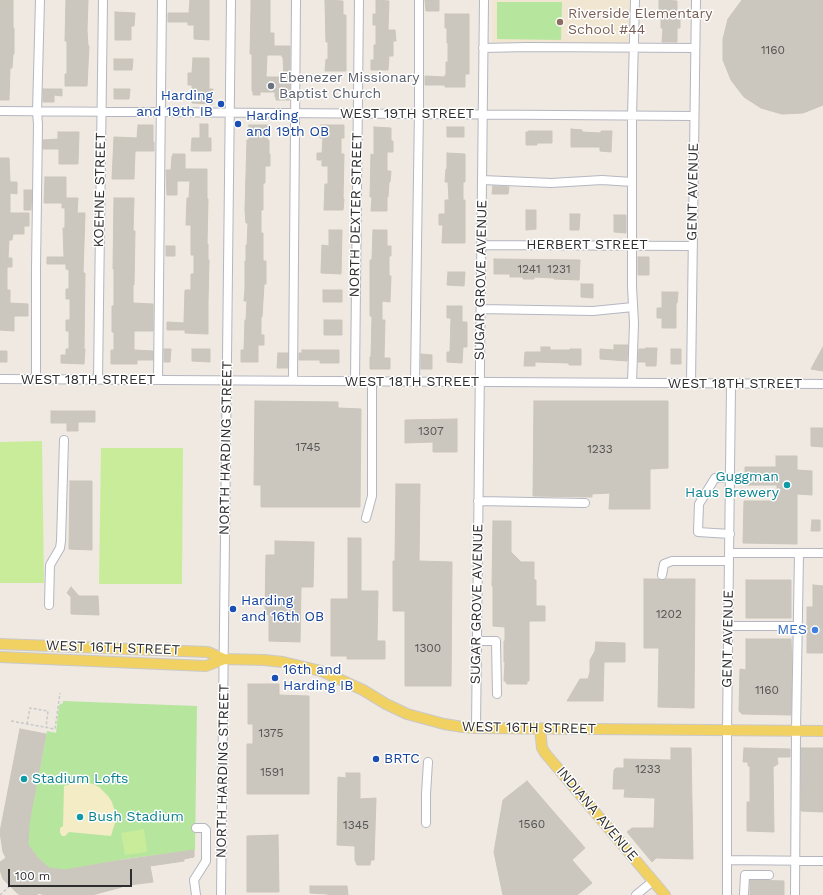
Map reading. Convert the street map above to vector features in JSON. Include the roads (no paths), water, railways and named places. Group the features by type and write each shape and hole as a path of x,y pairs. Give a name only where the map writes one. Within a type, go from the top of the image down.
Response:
{"main road":[{"name":"WEST 16TH STREET","path":"0,644 208,652 224,659 268,660 291,664 321,671 352,684 407,714 444,724 476,728 823,731"},
{"name":"WEST 16TH STREET","path":"0,657 206,666 224,659"},
{"name":"INDIANA AVENUE","path":"540,729 544,753 664,895"}],"street":[{"path":"36,380 37,112 40,0"},
{"name":"KOEHNE STREET","path":"98,380 103,0"},
{"path":"158,380 162,0"},
{"name":"NORTH HARDING STREET","path":"221,895 231,0"},
{"path":"293,381 296,0"},
{"name":"NORTH DEXTER STREET","path":"355,381 359,0"},
{"path":"415,382 419,0"},
{"name":"SUGAR GROVE AVENUE","path":"476,728 484,0"},
{"path":"632,384 634,323 632,287 632,116 635,0"},
{"name":"GENT AVENUE","path":"691,384 696,0"},
{"path":"484,48 695,48"},
{"name":"WEST 19TH STREET","path":"0,111 694,116"},
{"path":"482,180 551,183 602,180 632,182"},
{"name":"HERBERT STREET","path":"481,245 693,246"},
{"path":"480,309 593,312 633,308"},
{"name":"WEST 18TH STREET","path":"0,379 823,384"},
{"path":"366,518 372,496 372,381"},
{"name":"GENT AVENUE","path":"727,895 727,731 731,384"},
{"path":"49,604 50,565 60,548 61,541 64,440"},
{"path":"730,478 715,478 699,504 698,532 730,534"},
{"path":"478,501 585,502"},
{"path":"729,553 823,553"},
{"path":"795,895 799,553"},
{"path":"662,575 664,564 672,561 729,561"},
{"path":"728,626 798,626"},
{"path":"477,641 496,641 497,694"},
{"path":"426,823 428,762"},
{"path":"196,828 204,828 206,830 206,861 194,880 196,895"},
{"path":"727,860 823,861"},
{"path":"744,895 745,875 769,875"},
{"path":"636,895 653,881"}],"place":[{"name":"Riverside Elementary School #44","path":"560,22"},
{"name":"Ebenezer Missionary Baptist Church","path":"271,86"},
{"name":"Harding and 19th IB","path":"221,104"},
{"name":"Harding and 19th OB","path":"238,124"},
{"name":"Guggman Haus Brewery","path":"787,485"},
{"name":"Harding and 16th OB","path":"233,609"},
{"name":"MES","path":"815,630"},
{"name":"16th and Harding IB","path":"275,678"},
{"name":"BRTC","path":"376,759"},
{"name":"Stadium Lofts","path":"24,779"},
{"name":"Bush Stadium","path":"80,817"}]}
